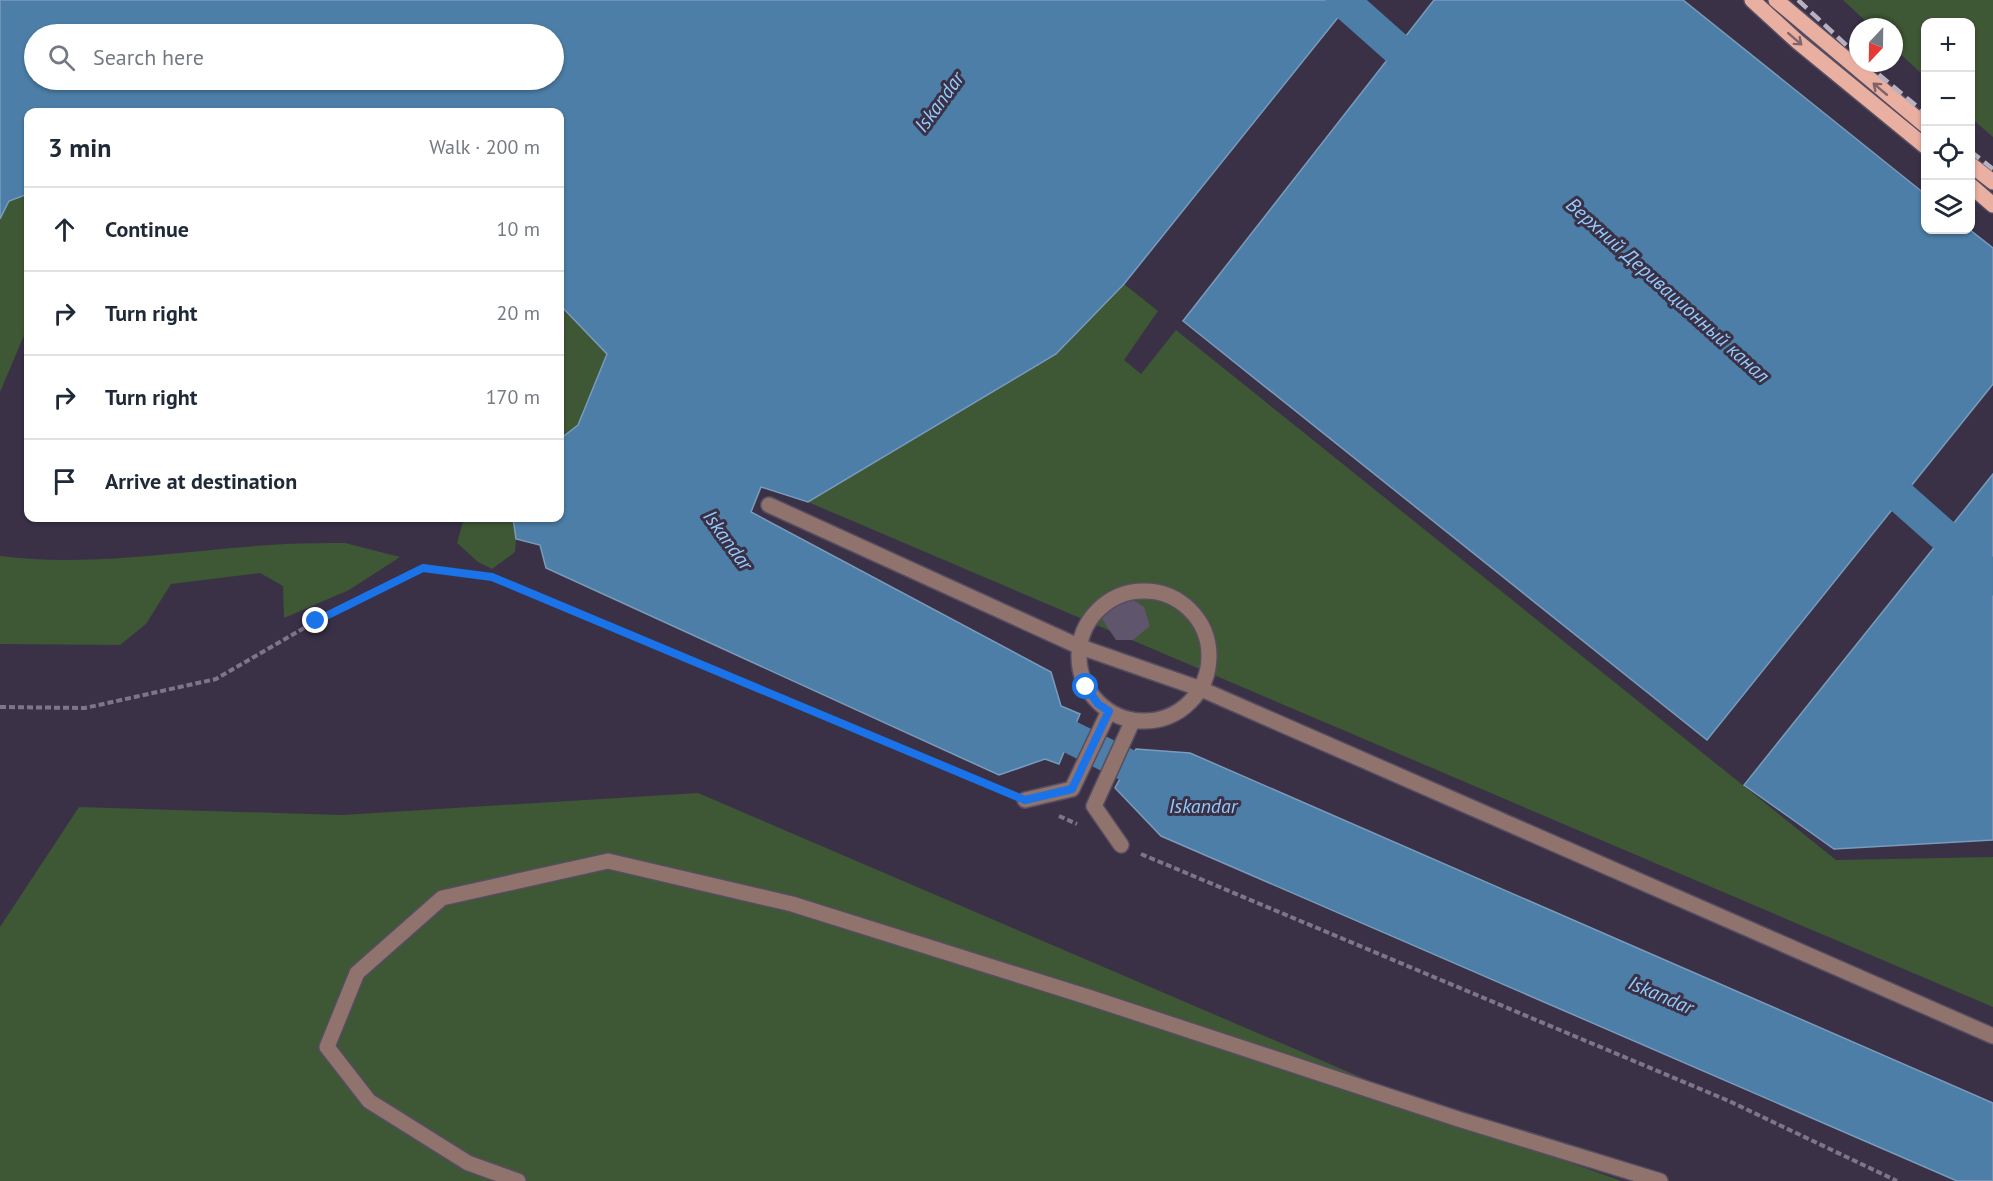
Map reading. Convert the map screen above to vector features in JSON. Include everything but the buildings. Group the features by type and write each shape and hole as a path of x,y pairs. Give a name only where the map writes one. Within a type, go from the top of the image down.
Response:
{"main road":[{"path":"1752,0 1798,42 1921,143"},
{"path":"1776,0 1921,122"},
{"path":"1975,167 1993,182"},
{"path":"1975,188 1993,204"}],"street":[{"path":"769,505 1078,646 1201,689 1993,1036"},
{"path":"1153,591 1174,598 1194,612 1201,623 1209,649 1210,663 1201,689 1183,709 1169,717 1144,722 1118,716 1098,704 1086,687 1079,668 1078,646 1088,621 1109,599 1128,592 1153,591"},
{"path":"1025,800 1072,789 1109,711"},
{"path":"1121,845 1094,806 1133,720"},
{"path":"518,1181 468,1163 369,1101 327,1047 357,973 442,898 608,861 803,908 1088,997 1458,1119 1660,1181"}],"path":[{"path":"0,707 85,708 216,679 316,621 423,568 492,577 1025,800 1078,825"},
{"path":"1121,845 1729,1101 1897,1181"}],"green space":[{"path":"1843,0 1993,0 1993,137 1975,121 1975,18 1921,18 1921,73 1903,56 1903,18 1862,18"},
{"path":"24,195 24,335 0,392 0,219 9,201"},
{"path":"1124,284 1158,311 1124,360 1141,374 1176,330 1836,860 1993,857 1993,1007 808,502 1056,354"},
{"path":"564,309 607,353 578,425 564,436"},
{"path":"463,522 514,522 515,552 492,569 478,562 457,543"},
{"path":"345,543 400,557 349,590 284,618 283,586 260,573 171,584 146,624 120,645 0,644 0,556 36,559 107,559 249,546"},
{"path":"698,793 1514,1143 1622,1181 0,1181 0,927 79,807 342,815"}],"water":[{"path":"0,0 1352,0 1124,284 1056,354 808,502 761,487 751,512 1051,672 1061,706 1080,714 1059,764 1045,759 999,775 546,568 540,545 516,539 514,522 564,522 564,436 578,425 607,354 564,309 564,108 24,108 24,195 9,201 0,219"},
{"path":"1434,0 1683,0 1921,191 1921,234 1975,234 1993,248 1993,384 1707,740 1183,321"},
{"path":"1993,474 1993,840 1834,849 1744,785"},
{"name":"Iskandar","path":"1136,749 1190,753 1993,1103 1993,1181 1957,1181 1161,836 1115,788"}],"waterway":[{"name":"Верхний Деривационный канал","path":"1342,0 1431,79"},
{"name":"Верхний Деривационный канал","path":"1868,468 1993,579"},
{"name":"Iskandar","path":"1030,717 1167,785"}],"railway":[{"path":"1798,0 1849,48"},
{"path":"1876,72 1921,110"},
{"path":"1975,155 1993,169"}],"route":[{"path":"316,621 423,568 492,577 1025,800 1072,789 1109,711 1098,704 1086,687"}]}
